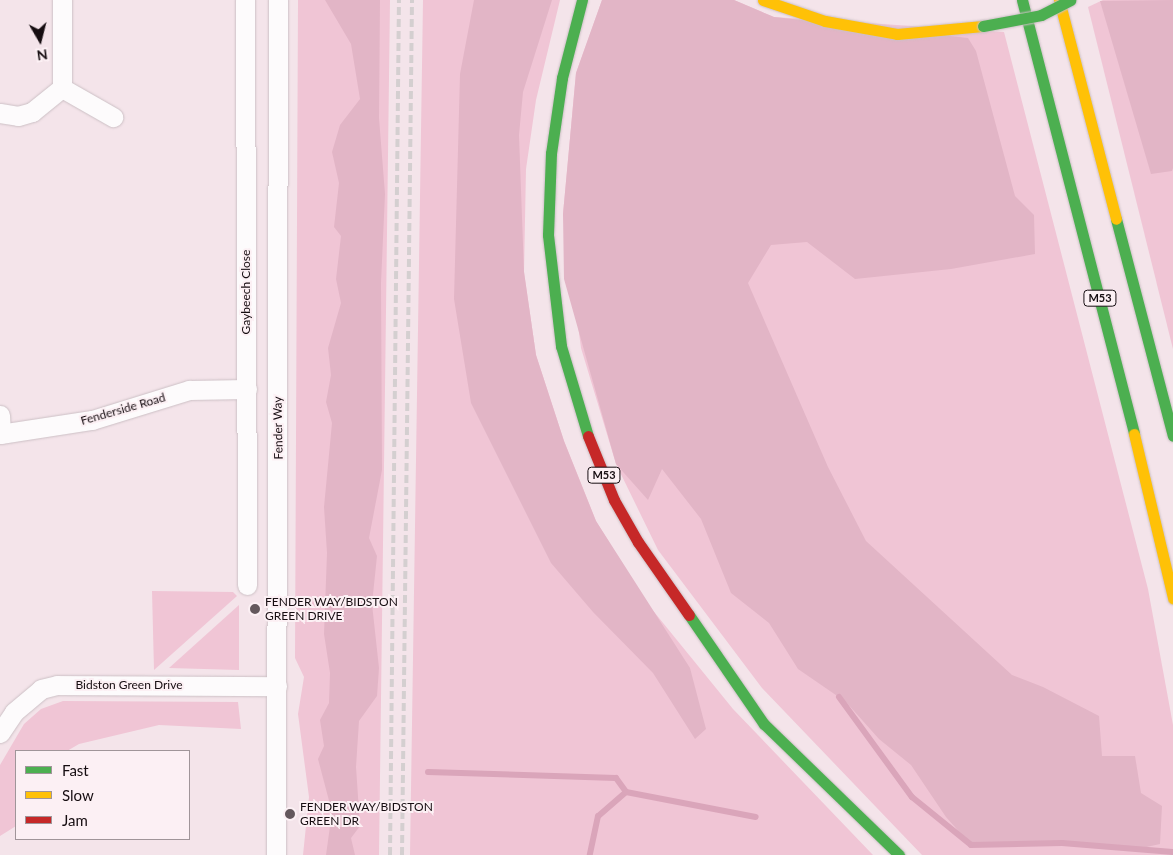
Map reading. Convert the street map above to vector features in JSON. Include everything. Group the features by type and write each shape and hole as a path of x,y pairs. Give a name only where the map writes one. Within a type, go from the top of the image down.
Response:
{"highway":[{"path":"763,0 825,21 897,34 983,26 1042,15 1070,0"},
{"name":"M53","path":"1022,0 1114,351 1173,598"},
{"name":"M53","path":"1059,0 1173,436"},
{"name":"M53","path":"582,1 562,78 551,153 548,235 561,346 585,428 614,500 638,542 764,724 898,855"}],"street":[{"path":"62,0 62,88"},
{"name":"Gaybeech Close","path":"245,0 247,585"},
{"name":"Fender Way","path":"276,855 279,502 278,0"},
{"path":"0,113 18,116 32,112 62,88"},
{"path":"62,88 113,117"},
{"name":"Fenderside Road","path":"1,434 92,420 189,390 247,389"},
{"path":"0,415 1,434"},
{"path":"248,501 279,502"},
{"name":"Bidston Green Drive","path":"0,733 14,712 41,690 57,685 277,686"}],"shaded area":[{"path":"298,0 390,0 379,855 303,855 309,797 298,714 304,677 295,658"},
{"path":"325,0 380,0 379,118 385,194 381,283 382,470 369,538 377,556 372,604 379,668 377,696 359,721 356,767 360,826 351,838 355,855 326,855 332,812 318,759 324,746 320,720 329,703 330,673 324,634 327,553 324,507 332,423 326,402 331,375 328,348 341,303 336,279 341,236 334,227 339,183 332,152 340,125 360,99 351,44"},
{"path":"423,0 560,0 536,100 526,169 524,272 536,355 564,441 596,521 646,602 733,709 873,855 410,855"},
{"path":"474,0 552,0 523,92 519,135 524,272 536,355 564,441 596,521 690,668 706,729 695,739 653,673 593,612 551,563 471,403 454,299 460,74"},
{"path":"602,0 734,0 774,17 1004,32 1148,589 1173,725 1173,855 922,855 762,688 658,550 616,464 581,348 563,214 576,73"},
{"path":"602,0 734,0 774,17 968,38 976,51 1015,196 1034,215 1035,254 951,269 855,279 807,242 771,245 748,283 828,467 866,541 1012,675 1043,687 1099,716 1102,756 1135,756 1141,793 1162,806 1160,844 1133,850 1062,843 971,845 946,817 911,765 879,739 846,702 798,669 769,623 731,593 701,519 662,469 648,500 616,464 564,279 563,214 576,73"},
{"path":"1103,0 1173,0 1173,349 1088,7"},
{"path":"1173,0 1173,168 1172,171 1151,174 1100,1"},
{"path":"152,591 233,592 237,596 154,670"},
{"path":"239,605 239,670 169,668"},
{"path":"63,701 238,702 241,729 159,725 79,744 69,750 15,750 15,827 0,836 0,765 24,724 41,709"}],"waterway":[{"path":"839,697 912,797 971,845 1062,843 1173,852"},
{"path":"428,772 616,778 626,792 598,816 590,855"},
{"path":"626,792 756,817"}],"railway":[{"path":"390,855 399,0"},
{"path":"402,855 412,0"}],"traffic: fast":[{"path":"582,0 562,78 551,153 548,235 561,346 588,436"},
{"path":"1022,0 1134,434"},
{"path":"983,26 1041,15 1070,0"},
{"path":"1116,219 1173,436"},
{"path":"689,615 764,724 899,855"}],"traffic: slow":[{"path":"763,0 825,21 897,34 983,26"},
{"path":"1059,0 1116,219"},
{"path":"1134,434 1173,598"}],"traffic: jam":[{"path":"588,436 614,500 638,542 689,615"}],"place":[{"name":"FENDER WAY/BIDSTON GREEN DRIVE","path":"255,609"},
{"name":"FENDER WAY/BIDSTON GREEN DR","path":"290,814"}]}
